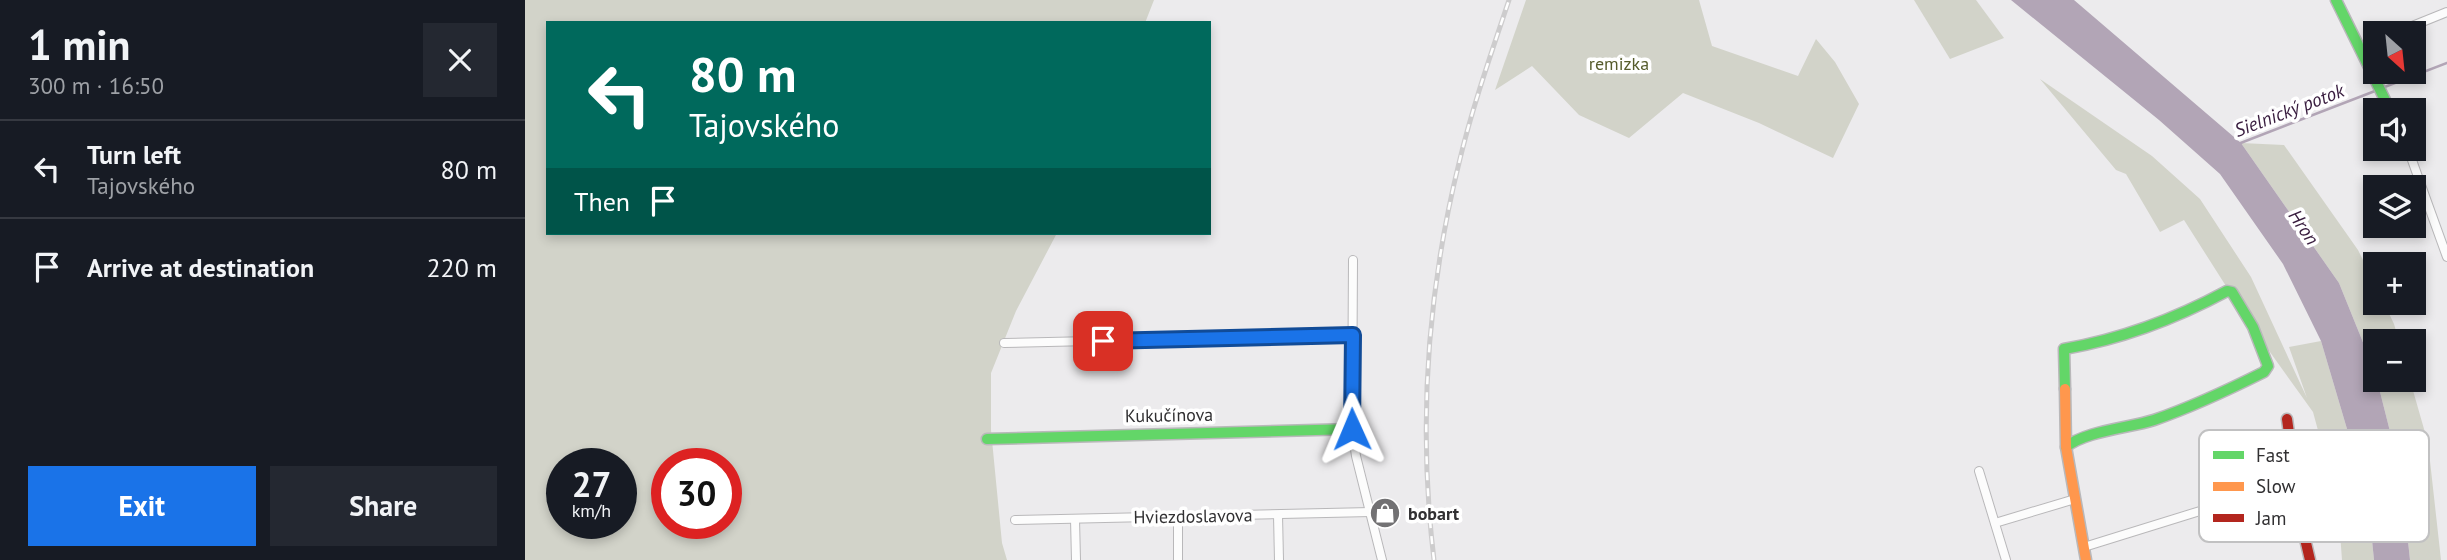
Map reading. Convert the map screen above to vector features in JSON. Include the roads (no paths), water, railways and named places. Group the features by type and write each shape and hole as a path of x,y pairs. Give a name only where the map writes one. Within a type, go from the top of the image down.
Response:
{"street":[{"path":"2336,0 2385,98"},
{"path":"2425,21 2447,12"},
{"path":"2413,161 2447,257"},
{"path":"1353,260 1352,429 1356,456 1382,560"},
{"path":"2066,447 2077,438 2218,402 2264,372 2268,366 2236,297 2227,291 2172,320 2150,328 2106,341 2064,349 2066,447 2086,560"},
{"path":"1004,344 1353,335"},
{"path":"2287,419 2289,430"},
{"name":"Kukučínova","path":"987,439 1352,429"},
{"path":"1979,471 2006,560"},
{"path":"1995,523 2075,499"},
{"path":"2084,547 2199,511"},
{"name":"Hviezdoslavova","path":"1015,520 1371,512"},
{"path":"1278,515 1279,560"},
{"path":"1178,516 1178,560"},
{"path":"1075,519 1076,560"},
{"path":"2306,542 2310,560"}],"waterway":[{"name":"Sielnický potok","path":"2382,88 2447,63"},
{"name":"Sielnický potok","path":"2238,144 2375,91"}],"railway":[{"path":"1434,560 1429,510 1426,410 1428,360 1439,261 1464,142 1509,0"}],"place":[{"name":"bobart","path":"1385,513"}],"park label":[{"name":"remizka","path":"1619,63"}],"water label":[{"name":"Hron","path":"2304,227"}]}
